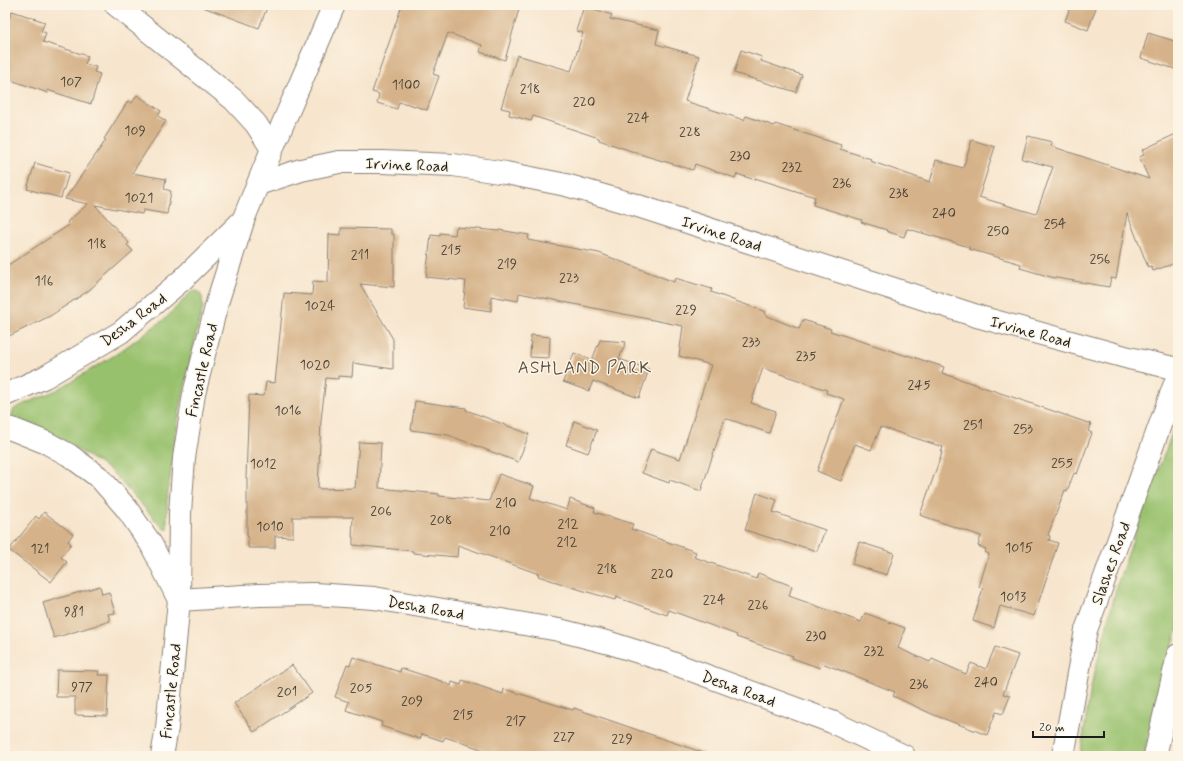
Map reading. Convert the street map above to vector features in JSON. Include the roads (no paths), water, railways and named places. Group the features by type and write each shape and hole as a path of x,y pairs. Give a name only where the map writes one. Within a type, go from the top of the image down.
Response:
{"street":[{"path":"116,5 234,100 256,124 272,149"},
{"name":"Fincastle Road","path":"162,756 167,728 179,600 180,513 184,458 194,394 217,303 244,218 334,5"},
{"name":"Irvine Road","path":"258,184 301,170 339,162 382,162 453,165 506,173 566,185 632,204 980,317 1129,358 1178,369"},
{"name":"Desha Road","path":"5,395 45,377 121,332 183,279 244,218"},
{"name":"Slashes Road","path":"1063,756 1086,630 1178,375"},
{"path":"5,428 12,429 47,443 69,455 100,478 127,509 151,544 179,600"},
{"name":"Desha Road","path":"179,600 283,594 314,594 374,598 560,630 610,643 664,660 832,722 904,756"},
{"path":"1155,756 1178,655"}],"district":[{"name":"ASHLAND PARK","path":"585,367"}]}
